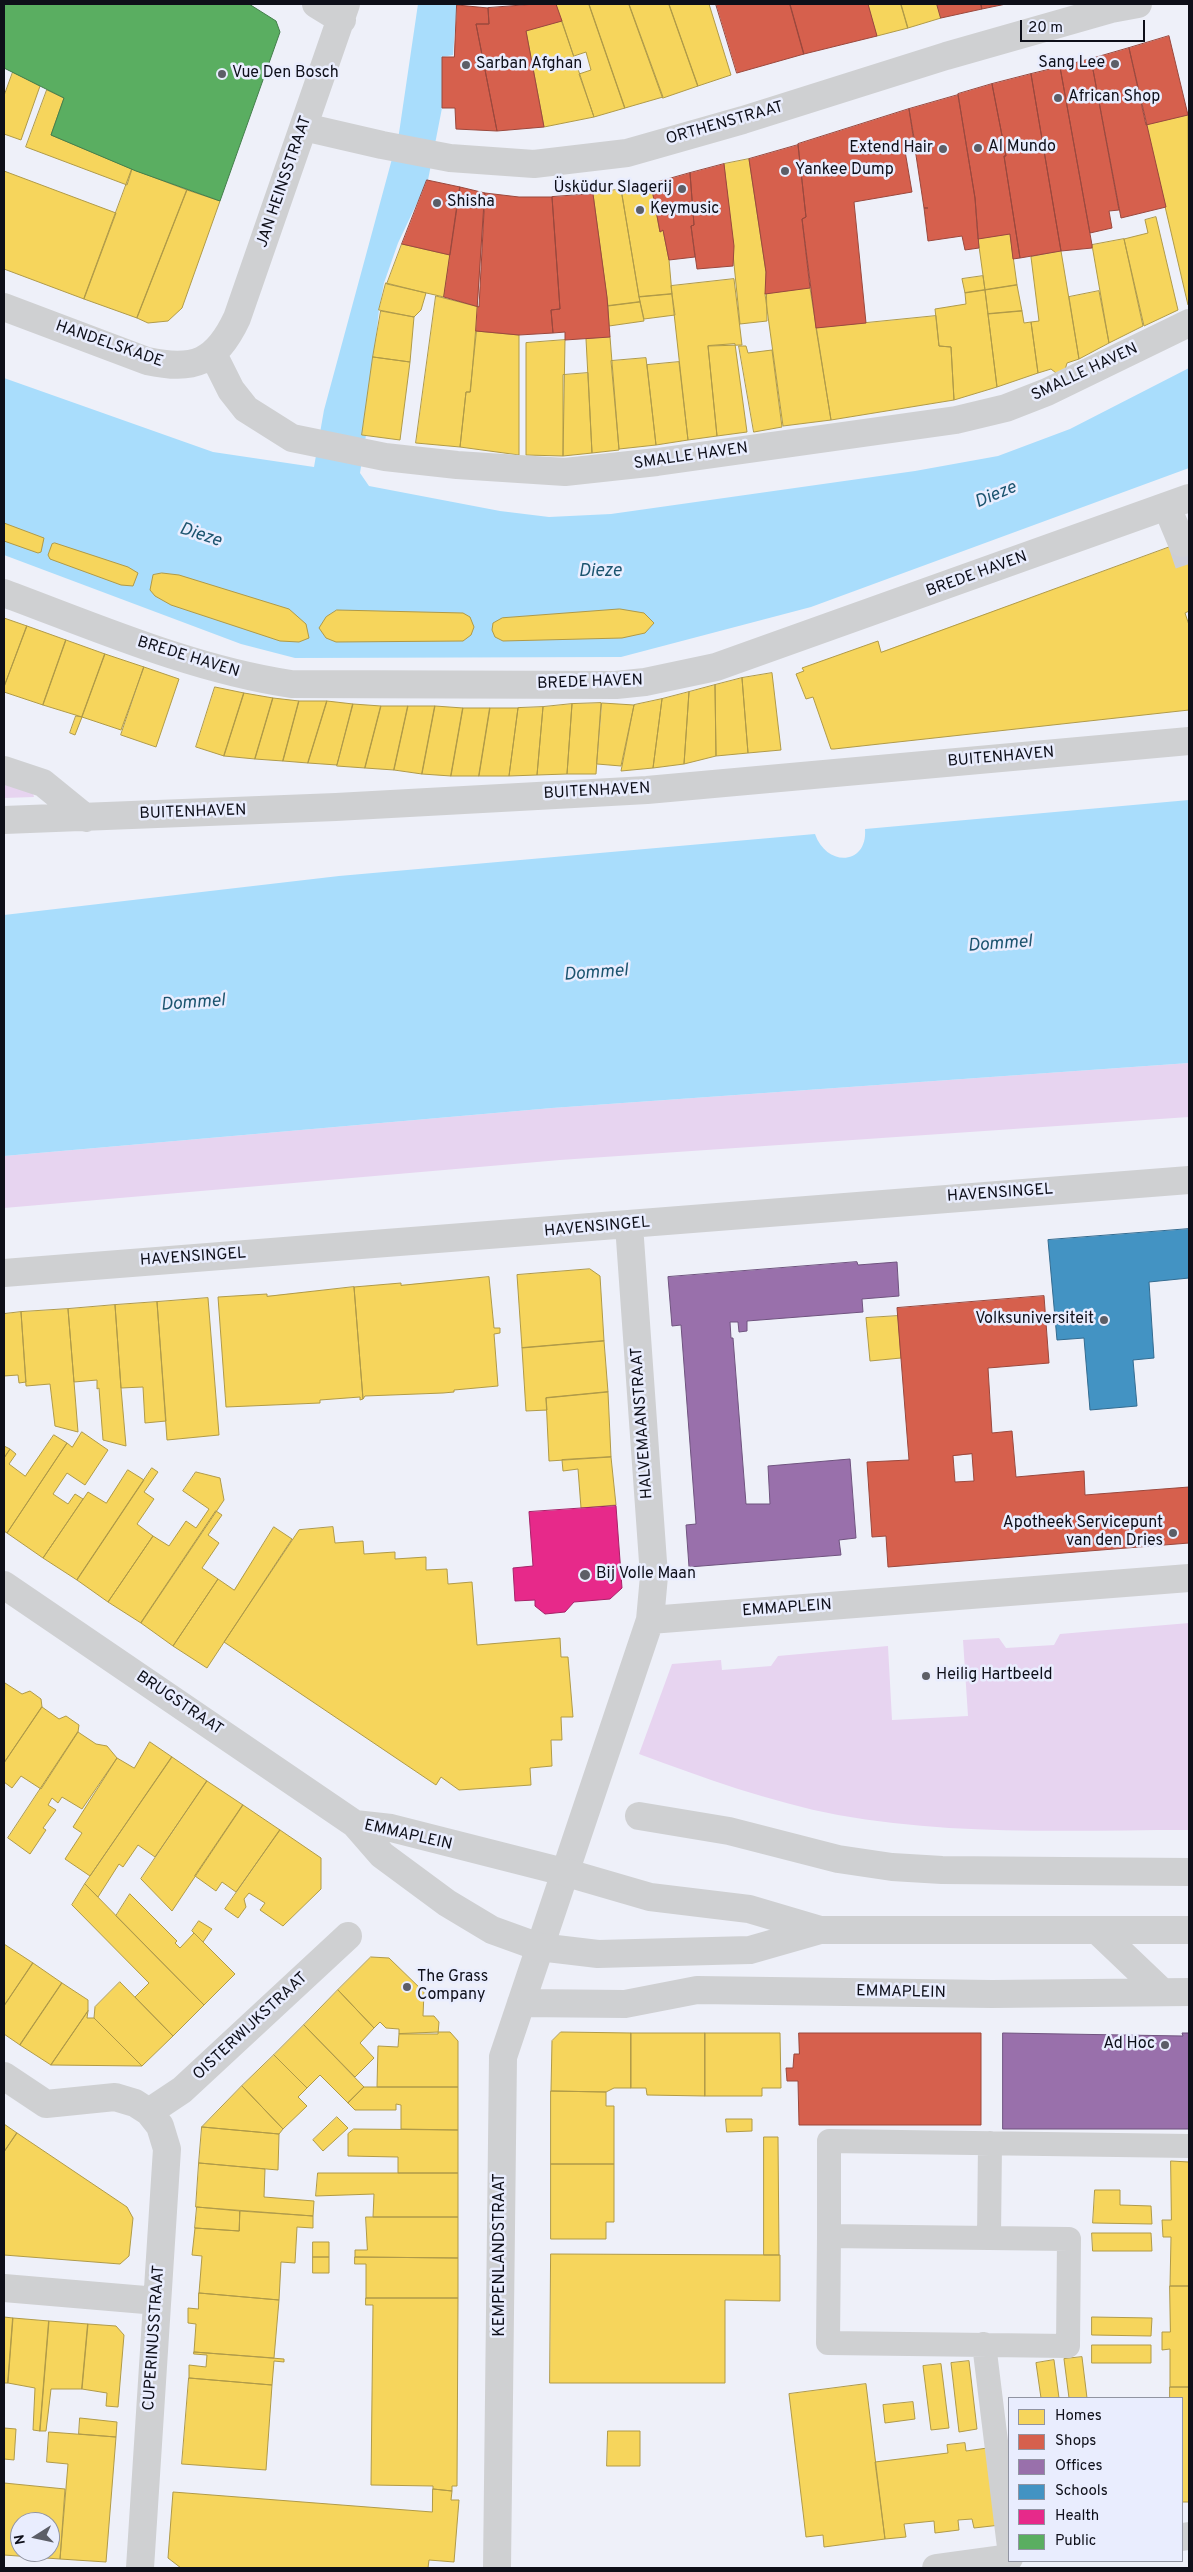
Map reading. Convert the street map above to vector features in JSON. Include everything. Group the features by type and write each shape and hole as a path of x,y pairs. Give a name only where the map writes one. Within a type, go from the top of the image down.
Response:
{"street":[{"path":"316,4 344,12"},
{"name":"ORTHENSTRAAT","path":"304,126 382,145 450,158 534,164 627,153 743,120 1111,6 1138,4"},
{"name":"JAN HEINSSTRAAT","path":"214,354 228,338 237,318 344,12"},
{"name":"HANDELSKADE","path":"4,307 155,363 171,366 196,364 214,354"},
{"name":"SMALLE HAVEN","path":"214,354 231,390 246,409 292,438 385,457 565,472 599,470 956,420 1006,408 1048,392 1189,323"},
{"path":"1178,502 1182,543"},
{"name":"BREDE HAVEN","path":"4,593 155,649 210,666 265,680 291,684 616,685 645,682 716,667 1178,502"},
{"name":"BUITENHAVEN","path":"4,820 336,808 647,790 1189,741"},
{"path":"4,770 42,783 86,818"},
{"name":"HAVENSINGEL","path":"4,1273 1189,1180"},
{"name":"HALVEMAANSTRAAT","path":"629,1225 654,1576 650,1620"},
{"name":"EMMAPLEIN","path":"650,1620 1189,1578"},
{"name":"BRUGSTRAAT","path":"4,1585 355,1824"},
{"path":"539,1947 650,1620"},
{"path":"639,1816 729,1831 838,1859 892,1867 942,1870 1189,1872"},
{"name":"EMMAPLEIN","path":"355,1824 390,1828 564,1872 650,1897 749,1909 820,1930"},
{"name":"EMMAPLEIN","path":"355,1824 382,1855 447,1903 492,1930 539,1947 598,1954 750,1950 820,1930 1189,1930"},
{"path":"1098,1931 1162,1992"},
{"name":"OISTERWIJKSTRAAT","path":"149,2112 182,2090 348,1936"},
{"name":"KEMPENLANDSTRAAT","path":"497,2568 503,2058 539,1947"},
{"name":"EMMAPLEIN","path":"521,2003 625,2004 697,1990 992,1994 1189,1992"},
{"path":"4,2076 46,2104 115,2097 135,2103 149,2112"},
{"name":"CUPERINUSSTRAAT","path":"140,2568 167,2149 160,2126 149,2112"},
{"path":"4,2288 157,2301"},
{"path":"936,2568 1008,2558"}],"lane":[{"path":"828,2236 1069,2239 1068,2346 828,2342 828,2236 830,2141 1189,2146"},
{"path":"989,2238 990,2143"},
{"path":"984,2344 1008,2540"}],"shaded area":[{"path":"4,781 32,790 34,797 4,798"},
{"path":"1189,1063 1189,1117 560,1160 4,1208 4,1156 552,1108"},
{"path":"1189,1623 1189,1830 1057,1831 969,1829 881,1822 813,1810 762,1796 639,1754 672,1664 721,1660 722,1670 771,1666 778,1656 888,1646 892,1720 968,1716 963,1640 999,1638 1006,1648 1054,1645 1060,1634"}],"water":[{"name":"Dieze","path":"418,4 457,4 453,55 442,57 442,108 428,180 398,243 384,283 379,310 366,435 360,473 369,486 500,511 549,517 611,514 915,471 998,456 1070,429 1189,368 1189,468 811,607 621,657 295,658 241,644 4,555 4,378 213,452 314,467 324,410 399,133"},
{"name":"Dommel","path":"1189,800 1189,1063 552,1108 4,1156 4,915 339,876 815,834 828,853 846,858 860,850 864,841 865,829"}],"building: Homes":[{"path":"556,4 589,4 625,108 594,117 579,74 591,70 586,52 574,56"},
{"path":"589,4 629,4 663,97 625,108"},
{"path":"629,4 669,4 698,86 663,98"},
{"path":"669,4 709,4 731,75 698,86"},
{"path":"868,4 901,4 908,28 877,36"},
{"path":"901,4 937,4 941,18 908,28"},
{"path":"562,21 594,117 544,127 526,31"},
{"path":"13,72 40,86 21,140 4,134 4,96"},
{"path":"47,90 64,98 51,135 132,169 127,185 26,147"},
{"path":"1188,115 1189,304 1188,305 1146,125"},
{"path":"749,159 766,272 767,321 740,324 724,164"},
{"path":"132,169 187,190 137,318 84,299"},
{"path":"4,171 116,213 84,299 4,269"},
{"path":"651,184 660,232 663,230 669,260 672,294 639,297 621,189"},
{"path":"621,189 640,302 608,306 593,194"},
{"path":"187,190 220,201 182,308 168,321 148,323 137,318"},
{"path":"1156,217 1178,310 1144,326 1124,239 1148,233 1145,220"},
{"path":"1010,234 1017,285 985,290 978,239"},
{"path":"1124,239 1143,326 1109,343 1092,245"},
{"path":"402,244 450,255 444,297 387,284"},
{"path":"1061,251 1079,359 1067,363 1065,370 1056,373 1051,369 1038,373 1031,322 1039,321 1031,257"},
{"path":"983,276 985,290 965,293 962,279"},
{"path":"734,279 742,345 708,346 717,436 688,440 671,286"},
{"path":"386,283 426,293 421,310 414,317 379,310"},
{"path":"1017,285 1022,311 988,314 985,290"},
{"path":"810,288 831,420 783,426 765,294"},
{"path":"985,290 997,387 954,400 951,347 939,346 935,309 966,304 965,293"},
{"path":"1099,291 1109,343 1079,359 1069,297"},
{"path":"672,294 675,315 644,319 639,297"},
{"path":"436,296 479,307 470,392 466,392 460,447 416,443"},
{"path":"640,302 644,321 609,326 608,306"},
{"path":"381,311 414,317 410,362 373,357"},
{"path":"1022,311 1024,323 1031,322 1038,373 997,387 988,314"},
{"path":"936,316 939,346 951,347 954,400 831,420 816,328"},
{"path":"476,331 519,335 519,455 460,447 466,392 470,392"},
{"path":"610,337 619,450 592,453 586,339"},
{"path":"565,340 563,456 526,455 526,343"},
{"path":"735,344 747,432 717,436 708,346"},
{"path":"739,346 746,346 748,353 772,350 782,427 754,432"},
{"path":"373,357 410,362 400,440 362,435"},
{"path":"646,358 656,445 619,449 611,361"},
{"path":"679,362 688,440 656,445 647,365"},
{"path":"588,373 592,453 563,456 563,375"},
{"path":"4,523 44,538 41,552 38,553 4,541"},
{"path":"1189,540 1189,611 1185,613 1189,625 1189,710 831,749 813,697 806,699 796,674 804,671 802,668 878,641 881,652"},
{"path":"55,543 128,567 138,573 133,586 121,585 50,559 48,555 52,544"},
{"path":"162,573 179,575 289,609 306,624 309,638 299,642 280,641 171,605 155,596 150,590 153,575"},
{"path":"620,609 644,613 654,623 645,633 622,638 503,641 495,637 492,630 493,623 502,618"},
{"path":"337,610 463,613 470,617 474,627 471,635 463,641 336,642 326,638 319,628 326,617"},
{"path":"4,618 27,626 4,687"},
{"path":"27,626 66,640 43,705 4,692 4,687"},
{"path":"66,640 105,654 82,717 43,705"},
{"path":"105,654 144,667 121,730 82,717"},
{"path":"144,667 179,679 156,747 121,735"},
{"path":"772,673 781,750 748,753 742,678"},
{"path":"742,678 748,753 716,756 715,685"},
{"path":"715,685 716,756 684,764 689,692"},
{"path":"215,687 244,693 224,756 196,747"},
{"path":"689,692 684,764 653,768 662,699"},
{"path":"244,693 273,698 255,759 224,756"},
{"path":"273,698 299,701 283,761 255,759"},
{"path":"662,699 653,768 621,771 634,705"},
{"path":"299,701 327,701 308,763 283,761"},
{"path":"327,701 353,704 337,765 308,763"},
{"path":"601,703 596,774 567,774 572,704"},
{"path":"602,703 634,705 621,766 597,764"},
{"path":"353,704 381,706 365,768 337,766"},
{"path":"572,704 567,774 537,775 543,707"},
{"path":"381,706 408,706 394,770 365,768"},
{"path":"408,706 435,706 422,774 394,770"},
{"path":"435,706 463,708 451,776 422,774"},
{"path":"543,707 537,775 509,776 518,708"},
{"path":"463,708 490,708 479,776 451,776"},
{"path":"490,708 518,708 509,776 479,776"},
{"path":"76,716 82,717 75,735 70,733"},
{"path":"590,1269 600,1276 604,1341 522,1348 517,1275"},
{"path":"489,1277 494,1328 500,1328 500,1333 494,1334 498,1386 454,1390 454,1392 443,1393 365,1396 363,1399 354,1287"},
{"path":"354,1287 363,1399 360,1400 360,1397 320,1400 320,1403 226,1407 218,1297 267,1294 267,1296"},
{"path":"208,1298 219,1435 167,1440 157,1302"},
{"path":"157,1302 166,1421 145,1423 143,1387 121,1388 115,1305"},
{"path":"115,1305 126,1446 103,1440 97,1380 74,1382 68,1309"},
{"path":"68,1309 78,1432 55,1426 50,1384 26,1386 21,1312"},
{"path":"21,1312 26,1382 19,1383 18,1375 4,1376 4,1314"},
{"path":"898,1316 901,1358 870,1361 866,1318"},
{"path":"604,1341 608,1392 546,1398 547,1410 526,1411 522,1348"},
{"path":"608,1392 611,1457 549,1461 546,1398"},
{"path":"82,1432 108,1450 85,1485 67,1473 53,1494 68,1504 75,1494 83,1499 43,1558 7,1533 67,1443 72,1447"},
{"path":"54,1435 67,1443 7,1533 4,1531 4,1458 10,1449 16,1454 9,1464 25,1476"},
{"path":"4,1446 10,1449 4,1458"},
{"path":"611,1457 616,1505 581,1508 578,1469 563,1471 562,1460"},
{"path":"152,1468 158,1472 144,1492 154,1499 137,1524 153,1536 108,1602 77,1580"},
{"path":"128,1470 144,1480 77,1580 43,1558 88,1492 106,1503"},
{"path":"196,1472 220,1478 224,1500 141,1623 108,1602 153,1536 169,1546 186,1521 196,1528 209,1509 183,1491"},
{"path":"216,1511 222,1515 208,1535 219,1543 202,1568 218,1579 173,1646 141,1623"},
{"path":"274,1527 292,1539 207,1668 173,1646 218,1579 234,1590"},
{"path":"333,1527 335,1543 363,1541 364,1554 395,1552 395,1559 426,1557 426,1570 447,1569 448,1584 472,1582 477,1645 560,1638 561,1657 568,1657 573,1717 561,1717 562,1740 551,1740 552,1766 530,1768 531,1785 459,1790 441,1777 436,1785 224,1642 299,1530"},
{"path":"5,1683 22,1694 30,1691 41,1699 42,1707 4,1763"},
{"path":"42,1707 59,1719 66,1716 79,1725 78,1732 41,1789 21,1776 12,1788 4,1782 4,1763"},
{"path":"78,1732 96,1744 107,1746 117,1758 82,1809 62,1797 58,1803 52,1798 48,1805 56,1810 43,1828 46,1830 30,1854 8,1838"},
{"path":"150,1742 172,1757 90,1876 65,1859 82,1833 73,1827 117,1758 134,1768"},
{"path":"172,1757 207,1781 155,1857 138,1845 123,1867 119,1864 98,1897 85,1884"},
{"path":"207,1781 243,1805 172,1911 141,1879"},
{"path":"243,1805 280,1830 236,1892 222,1882 216,1891 195,1876"},
{"path":"280,1830 321,1858 321,1889 283,1926 260,1910 265,1903 249,1893 244,1899 246,1907 238,1918 225,1909"},
{"path":"85,1884 204,2005 173,2036 135,1997 149,1983 72,1905"},
{"path":"130,1894 177,1941 175,1943 180,1948 194,1933 235,1974 204,2005 116,1916"},
{"path":"199,1921 212,1929 203,1942 192,1931"},
{"path":"4,1944 33,1963 4,2006"},
{"path":"371,1957 389,1958 424,1992 423,2016 434,2016 439,2022 438,2034 399,2034 399,2029 386,2028 380,2022 374,2028 338,1990"},
{"path":"33,1963 62,1983 20,2045 4,2034 4,2006"},
{"path":"120,1982 173,2036 142,2066 94,2018 95,2007"},
{"path":"62,1983 88,2000 88,2011 51,2065 20,2045"},
{"path":"338,1990 374,2028 360,2043 374,2058 355,2077 304,2025"},
{"path":"88,2011 87,2018 94,2018 142,2066 51,2065"},
{"path":"304,2025 364,2087 348,2103 320,2075 307,2088 274,2055"},
{"path":"450,2032 458,2041 458,2087 377,2087 378,2046 398,2047 399,2034"},
{"path":"561,2032 631,2033 631,2088 614,2088 606,2092 551,2091 552,2041"},
{"path":"631,2033 705,2033 705,2096 647,2095 646,2088 631,2088"},
{"path":"705,2033 780,2033 781,2088 762,2088 762,2096 705,2096"},
{"path":"274,2055 307,2088 298,2097 307,2106 283,2129 242,2086"},
{"path":"242,2086 283,2129 279,2134 202,2127"},
{"path":"364,2087 458,2087 458,2130 401,2129 401,2105 396,2104 396,2110 355,2110 348,2103"},
{"path":"551,2091 606,2092 606,2106 614,2106 614,2164 551,2164"},
{"path":"337,2117 348,2128 323,2151 313,2140"},
{"path":"726,2119 752,2119 752,2131 727,2132"},
{"path":"4,2124 17,2133 4,2152"},
{"path":"202,2127 279,2134 278,2170 199,2163"},
{"path":"354,2129 458,2130 458,2173 398,2173 398,2157 348,2156 348,2134"},
{"path":"17,2133 127,2207 133,2218 129,2256 120,2264 4,2255 4,2152"},
{"path":"764,2137 778,2137 779,2255 764,2255"},
{"path":"1171,2161 1189,2162 1189,2286 1170,2286 1171,2237 1163,2237 1162,2220 1171,2220"},
{"path":"199,2163 265,2169 264,2197 314,2201 313,2216 196,2207"},
{"path":"551,2164 614,2164 614,2222 606,2222 606,2239 551,2239"},
{"path":"318,2173 458,2173 458,2217 373,2217 374,2194 316,2196"},
{"path":"1095,2190 1120,2190 1120,2205 1151,2206 1152,2224 1093,2223"},
{"path":"197,2207 240,2211 239,2231 195,2228"},
{"path":"240,2211 313,2216 313,2228 297,2227 295,2263 281,2262 279,2300 199,2293 202,2256 192,2255 195,2228 239,2231"},
{"path":"366,2217 458,2217 458,2258 355,2257 355,2250 367,2250"},
{"path":"1092,2233 1151,2233 1152,2251 1093,2251"},
{"path":"313,2242 329,2242 329,2257 313,2257"},
{"path":"551,2254 780,2255 780,2301 725,2300 725,2383 550,2383"},
{"path":"313,2257 329,2257 329,2273 313,2273"},
{"path":"355,2257 458,2258 458,2298 366,2298 366,2264 355,2264"},
{"path":"1170,2286 1189,2286 1189,2387 1170,2387 1170,2349 1162,2350 1162,2332 1170,2332"},
{"path":"199,2293 279,2300 274,2358 194,2352 196,2324 188,2323 188,2308 198,2309"},
{"path":"366,2298 458,2298 457,2486 452,2486 452,2491 433,2489 433,2486 371,2485 373,2305 366,2305"},
{"path":"4,2317 13,2318 8,2383 4,2383"},
{"path":"1092,2317 1152,2318 1151,2336 1092,2335"},
{"path":"13,2318 49,2321 40,2431 33,2430 35,2388 8,2383"},
{"path":"49,2321 88,2324 82,2389 51,2389 46,2431 40,2431"},
{"path":"88,2324 116,2326 124,2335 118,2407 106,2406 107,2393 82,2389"},
{"path":"1092,2345 1151,2345 1151,2363 1092,2363"},
{"path":"194,2352 284,2359 284,2362 274,2361 272,2385 189,2378 189,2365 206,2367 207,2355 194,2354"},
{"path":"1082,2357 1087,2397 1069,2397 1064,2359"},
{"path":"1054,2360 1059,2397 1041,2397 1036,2363"},
{"path":"969,2361 977,2429 959,2432 951,2363"},
{"path":"941,2364 949,2428 931,2430 923,2366"},
{"path":"189,2378 272,2385 266,2470 182,2464"},
{"path":"866,2384 885,2539 824,2547 823,2535 806,2537 789,2394"},
{"path":"1170,2387 1189,2387 1189,2502 1183,2502 1183,2397 1170,2397"},
{"path":"913,2402 915,2419 885,2423 883,2405"},
{"path":"80,2418 117,2422 116,2437 79,2434"},
{"path":"4,2428 16,2429 14,2460 4,2459"},
{"path":"608,2431 640,2431 640,2466 607,2466"},
{"path":"49,2432 116,2437 106,2562 60,2559 68,2464 47,2462"},
{"path":"965,2443 966,2451 1008,2445 1008,2524 974,2528 972,2519 958,2520 959,2530 935,2533 934,2521 904,2524 906,2537 885,2539 875,2462 948,2453 947,2445"},
{"path":"4,2483 65,2489 60,2559 60,2512 10,2512 10,2555 4,2555"},
{"path":"433,2489 452,2491 451,2500 459,2500 454,2562 429,2560 428,2568 181,2568 168,2558 173,2492 432,2512"}],"building: Shops":[{"path":"556,4 562,21 526,31 544,127 497,131 476,24 489,24 488,8"},
{"path":"716,4 790,4 804,54 737,73"},
{"path":"790,4 868,4 877,36 804,54"},
{"path":"937,4 981,4 982,9 941,18"},
{"path":"981,4 1006,4 982,9"},
{"path":"457,5 488,8 489,24 476,24 497,131 456,129 455,108 442,108 442,57 454,57"},
{"path":"1169,36 1188,115 1146,125 1129,48"},
{"path":"1129,48 1166,207 1121,218 1091,59"},
{"path":"1091,59 1119,210 1109,211 1112,228 1090,233 1060,67"},
{"path":"1060,67 1092,245 1092,248 1061,251 1031,74"},
{"path":"1031,74 1061,251 1020,258 1004,156 1006,156 992,84"},
{"path":"992,84 1006,156 1004,156 1020,258 1013,259 1010,234 978,239 975,198 958,94"},
{"path":"958,95 975,198 979,248 965,250 962,236 928,241 909,109"},
{"path":"909,109 916,149 905,151 912,192 854,202 866,323 816,328 802,219 806,217 798,144"},
{"path":"798,145 806,217 802,219 810,288 765,294 766,272 749,159"},
{"path":"724,164 734,246 733,266 697,269 691,226 694,225 690,173"},
{"path":"690,173 694,225 691,226 695,257 669,260 663,230 660,232 651,184"},
{"path":"427,180 460,187 450,255 402,244"},
{"path":"460,187 485,193 479,307 444,297"},
{"path":"485,193 519,197 552,197 560,309 551,310 553,333 519,335 476,331"},
{"path":"593,194 607,297 610,337 565,340 565,332 553,333 551,310 560,309 552,197"},
{"path":"1044,1296 1049,1363 988,1368 992,1433 1012,1431 1016,1477 1084,1471 1085,1495 1189,1487 1189,1543 888,1567 886,1536 872,1537 867,1462 909,1460 897,1308","holes":["972,1454 974,1481 955,1482 953,1456"]},
{"path":"799,2033 981,2033 981,2125 799,2125 798,2081 787,2081 786,2068 793,2068 794,2054 799,2054"}],"building: Offices":[{"path":"857,1262 858,1265 897,1262 899,1296 862,1299 863,1312 747,1321 747,1331 739,1332 738,1322 730,1322 731,1338 733,1338 746,1504 770,1504 768,1466 850,1459 856,1538 839,1540 841,1555 689,1567 686,1525 696,1524 695,1510 681,1325 672,1326 668,1277"},
{"path":"1003,2033 1183,2036 1182,2033 1189,2033 1189,2129 1003,2129"}],"building: Schools":[{"name":"Volksuniversiteit","path":"1189,1229 1189,1278 1149,1282 1154,1358 1133,1360 1137,1406 1090,1410 1084,1338 1057,1340 1048,1240"}],"building: Health":[{"path":"616,1506 622,1588 610,1599 574,1602 565,1612 545,1614 535,1606 535,1600 515,1601 513,1568 533,1566 529,1512"}],"building: Public":[{"path":"4,4 249,4 276,21 280,32 220,201 136,171 51,135 64,98 4,68"}],"tunnel":[{"path":"1182,543 1189,564"}],"place":[{"name":"Sang Lee","path":"1115,64"},
{"name":"Sarban Afghan","path":"466,65"},
{"name":"Vue Den Bosch","path":"222,74"},
{"name":"African Shop","path":"1058,98"},
{"name":"Al Mundo","path":"978,148"},
{"name":"Extend Hair","path":"943,149"},
{"name":"Yankee Dump","path":"785,171"},
{"name":"Üsküdur Slagerij","path":"682,189"},
{"name":"Shisha","path":"437,203"},
{"name":"Keymusic","path":"640,210"},
{"name":"Volksuniversiteit","path":"1104,1320"},
{"name":"Apotheek Servicepunt van den Dries","path":"1173,1533"},
{"name":"Bij Volle Maan","path":"585,1575"},
{"name":"Heilig Hartbeeld","path":"926,1676"},
{"name":"The Grass Company","path":"407,1987"},
{"name":"Ad Hoc","path":"1165,2045"}]}
